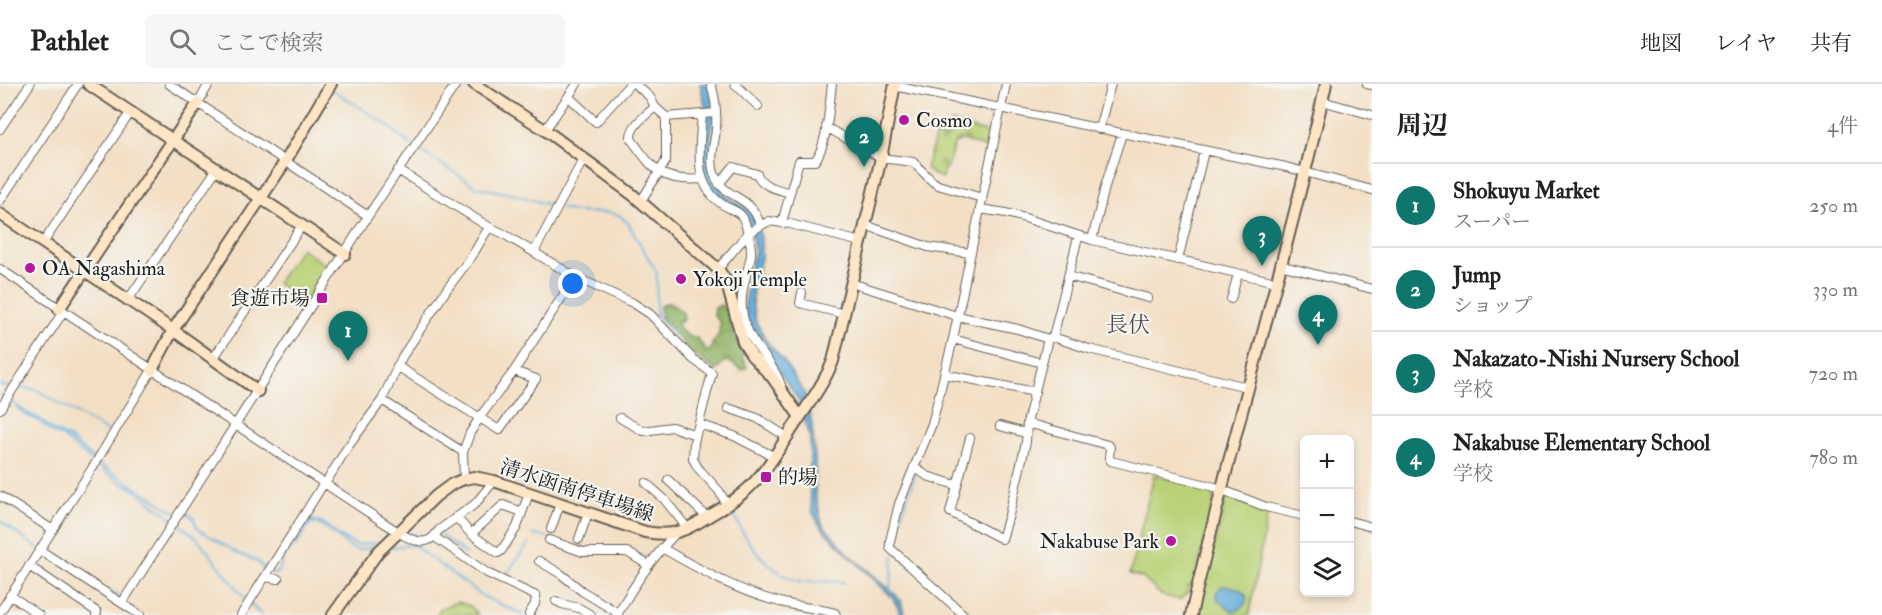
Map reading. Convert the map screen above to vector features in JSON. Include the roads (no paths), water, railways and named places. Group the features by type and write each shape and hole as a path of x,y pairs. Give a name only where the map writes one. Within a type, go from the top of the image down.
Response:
{"street":[{"path":"0,129 30,84"},
{"path":"0,201 78,84"},
{"path":"88,84 260,200 345,254"},
{"path":"169,84 368,216"},
{"path":"0,409 85,271 209,84"},
{"path":"0,612 152,370 173,330 285,162 331,84"},
{"path":"122,603 368,216 456,84"},
{"path":"474,84 584,158 640,201 718,269 726,281 743,342 801,416"},
{"path":"545,130 577,84"},
{"path":"569,97 596,122 630,84"},
{"path":"635,84 650,97 655,107 666,117 716,113"},
{"path":"711,84 716,103 713,162 715,176 719,184 752,207 760,225"},
{"path":"735,84 758,106"},
{"path":"782,223 799,161 811,162 817,159 826,127 832,84"},
{"path":"964,615 890,548 899,504 932,424 953,339 966,252 980,209 979,197 998,107 1006,84"},
{"path":"1099,129 1111,84"},
{"path":"1191,615 1247,387 1306,172 1326,84"},
{"path":"1366,84 1372,85"},
{"path":"894,85 1306,172 1372,190"},
{"name":"清水函南停車場線","path":"464,478 474,477 494,481 645,532 661,535 675,534 688,529 727,505 751,485 787,437 828,373 837,346 881,158 894,85"},
{"path":"1322,101 1372,115"},
{"path":"655,107 636,124 630,137 659,172 683,180 702,180"},
{"path":"43,243 130,113"},
{"path":"702,114 699,157 702,180 714,198 741,214 744,219 751,255 742,297 745,325 748,334 777,373 784,392"},
{"path":"640,201 666,161 666,117"},
{"path":"826,127 881,158 914,162 938,185 979,197"},
{"path":"1092,240 1106,183 1122,134"},
{"path":"1178,260 1204,151"},
{"path":"534,252 584,158"},
{"path":"719,184 733,167 757,174 761,182 790,193"},
{"path":"128,300 216,170"},
{"path":"398,170 574,277 633,303 650,314 693,359 712,374 693,448 694,462 719,491 727,505"},
{"path":"980,209 1025,218 1078,237 1276,282"},
{"path":"0,214 173,330 258,391"},
{"path":"718,269 748,233 769,221 861,242"},
{"path":"865,225 928,247 966,252"},
{"path":"213,359 301,227"},
{"path":"241,615 352,441 382,400 397,366 447,288 472,256 489,227"},
{"path":"970,438 950,512 1002,538 1010,515 1026,442 1027,423 1042,363 1078,237"},
{"path":"1280,265 1372,289"},
{"path":"0,269 398,532 420,542 429,541 439,530 475,504 494,481"},
{"path":"1232,299 1238,274"},
{"path":"1068,276 1148,298"},
{"path":"333,615 378,552 436,496 464,478 463,452 470,433 514,371 574,277"},
{"path":"851,283 957,316 1247,387"},
{"path":"802,293 800,303 844,314"},
{"path":"953,339 1042,363"},
{"path":"397,366 500,430 536,379 514,371"},
{"path":"944,374 1035,392"},
{"path":"382,400 463,452"},
{"path":"729,408 758,418 787,437"},
{"path":"620,418 643,431 672,427 696,435"},
{"path":"1027,423 1108,445 1111,462 1221,490 1266,507 1300,515"},
{"path":"699,424 734,435 773,456"},
{"path":"1000,426 1025,433"},
{"path":"914,467 927,476 956,485"},
{"path":"668,480 707,517"},
{"path":"646,483 664,499 688,529"},
{"path":"456,517 471,534 498,553 517,527 529,493"},
{"path":"0,496 53,530"},
{"path":"551,529 560,504"},
{"path":"471,534 503,505 522,512"},
{"path":"579,539 588,513"},
{"path":"1354,522 1372,527"},
{"path":"539,561 618,614 629,591 675,534"},
{"path":"433,537 487,573 536,596 535,604 529,614"},
{"path":"549,540 583,552 627,552 648,565"},
{"path":"662,548 708,574 752,593 779,602 836,615"},
{"path":"40,550 140,615"},
{"path":"29,566 98,612 96,615"},
{"path":"266,577 278,579"},
{"path":"10,596 39,615"},
{"path":"556,601 579,608 591,615"}],"water":[{"path":"700,84 708,84 713,115 710,151 722,192 751,210 761,237 761,258 752,303 756,322 768,343 783,360 805,394 812,424 815,493 822,524 849,554 894,593 901,601 904,615 900,615 892,597 827,534 812,511 810,436 798,399 754,335 747,319 745,307 748,274 755,252 748,218 742,210 720,199 712,190 704,173 702,153 706,109"},
{"path":"1222,586 1233,587 1243,592 1247,598 1242,608 1232,611 1218,600 1216,593"}],"waterway":[{"path":"333,90 384,123 411,145"},
{"path":"416,148 477,187 516,195 556,207"},
{"path":"561,208 574,212 612,213 619,215 628,223 657,273 656,314 677,337"},
{"path":"0,385 12,387"},
{"path":"18,387 37,390 108,432"},
{"path":"0,394 53,430 69,438 102,466 176,511"},
{"path":"18,408 24,414 41,422 53,433 63,437 93,462"},
{"path":"698,460 709,475"},
{"path":"97,466 123,484 133,488 197,538 246,600"},
{"path":"894,547 898,525 916,473"},
{"path":"731,506 748,541 775,569 800,581 845,582"},
{"path":"182,511 193,517 198,529 239,554 257,561 265,570"},
{"path":"295,544 304,526 313,520 325,524 337,535 356,545 380,543"},
{"path":"0,521 37,548"},
{"path":"270,572 276,574 286,555 302,537 308,526 314,522 327,528 351,548 358,550 376,547"},
{"path":"407,533 425,537 434,532"},
{"path":"440,535 466,554"},
{"path":"533,535 547,537"},
{"path":"504,577 529,543"},
{"path":"390,547 416,545 418,549 484,597 524,615"},
{"path":"581,548 628,549 643,557"},
{"path":"890,590 894,556"},
{"path":"107,589 122,597"},
{"path":"250,603 261,615"}],"place":[{"name":"Cosmo","path":"904,120"},
{"name":"Jump","path":"864,167"},
{"name":"Nakazato-Nishi Nursery School","path":"1262,266"},
{"name":"OA Nagashima","path":"30,268"},
{"name":"Yokoji Temple","path":"681,279"},
{"name":"食遊市場","path":"322,298"},
{"name":"Nakabuse Elementary School","path":"1318,345"},
{"name":"Shokuyu Market","path":"348,361"},
{"name":"的場","path":"766,477"},
{"name":"Nakabuse Park","path":"1171,541"}],"district":[{"name":"長伏","path":"1128,324"}]}
